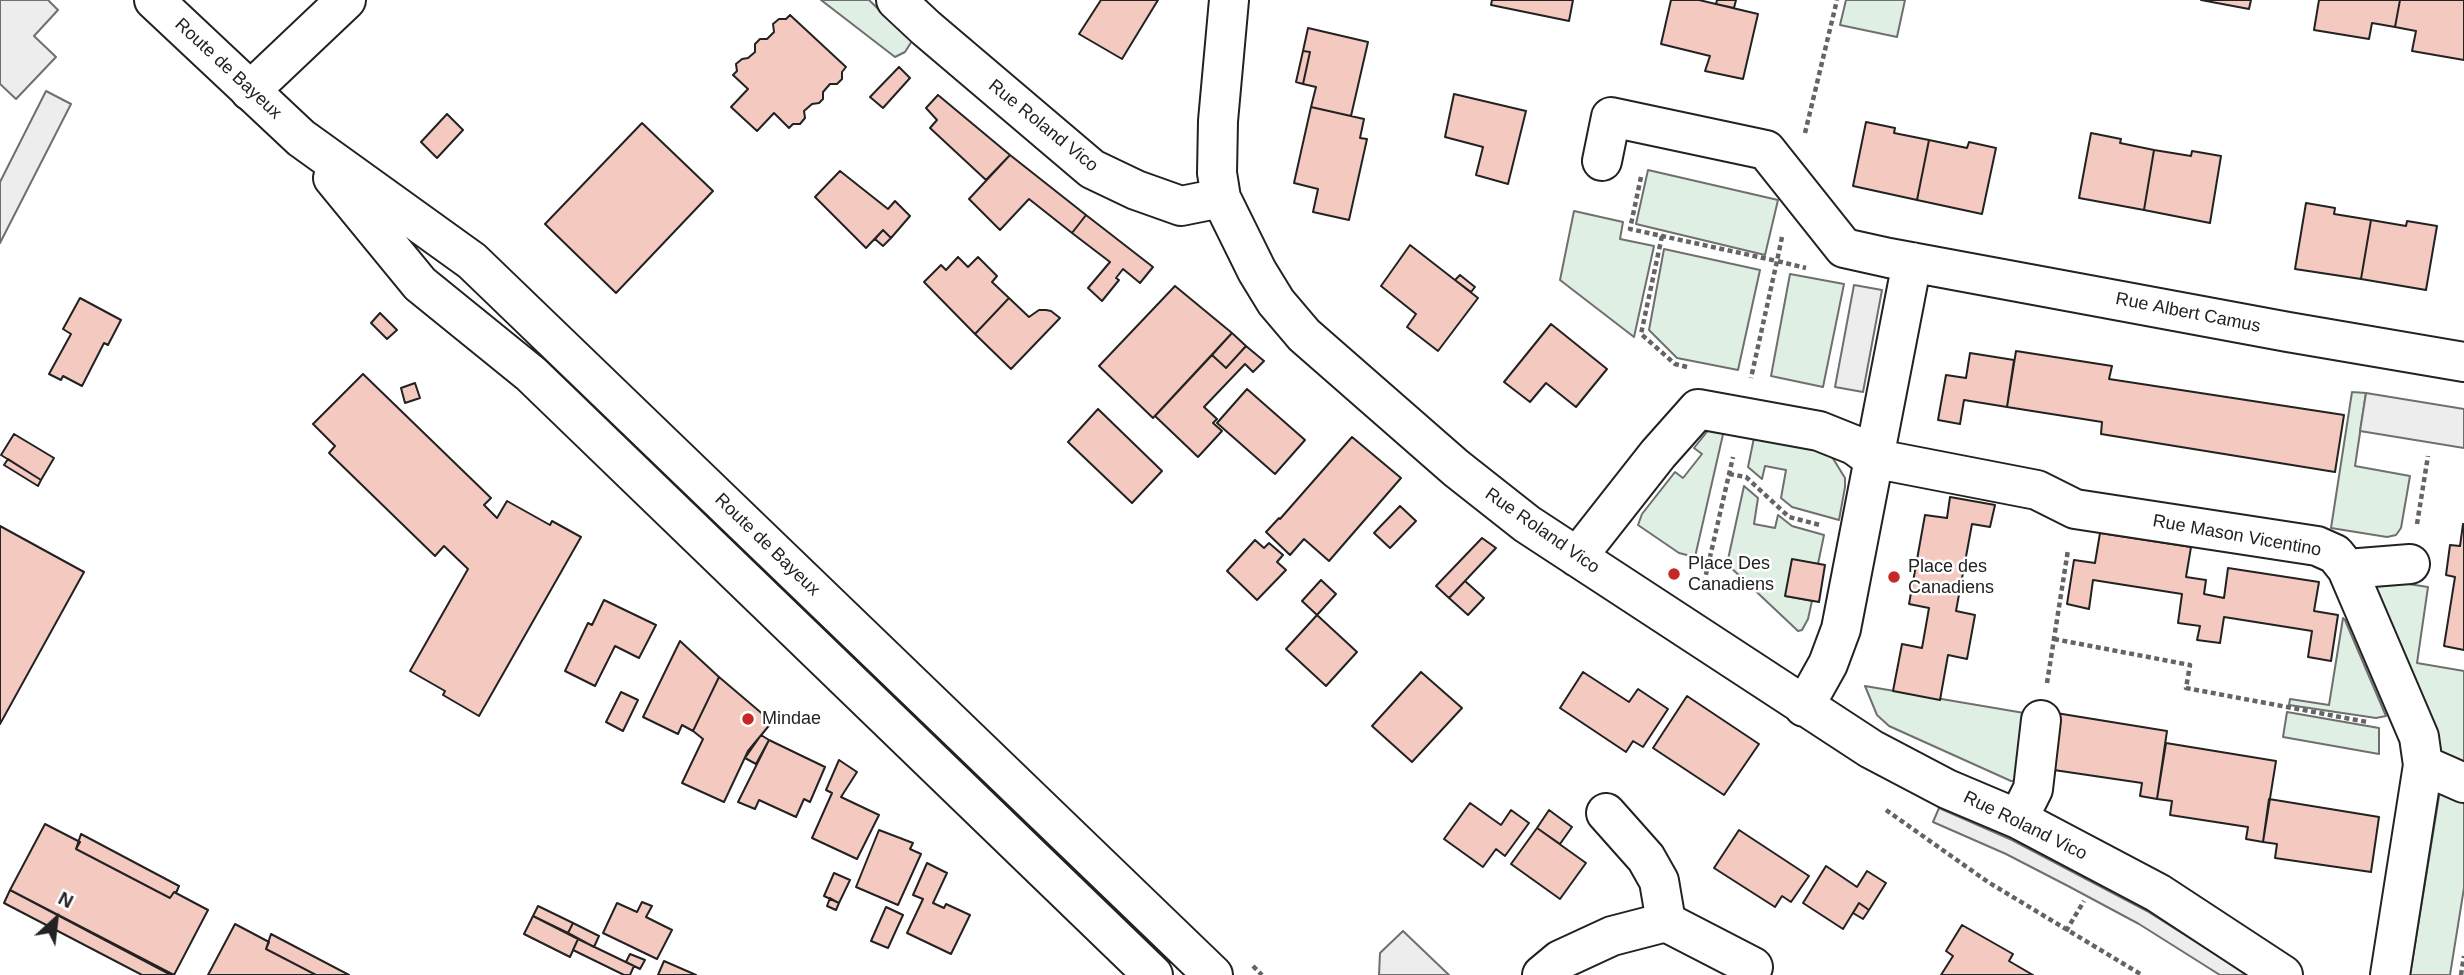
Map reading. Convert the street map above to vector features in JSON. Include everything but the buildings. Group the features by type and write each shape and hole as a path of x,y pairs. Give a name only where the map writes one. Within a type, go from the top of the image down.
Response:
{"street":[{"name":"Route de Bayeux","path":"154,0 301,138 472,261 1213,975"},
{"path":"250,90 346,0"},
{"name":"Rue Roland Vico","path":"896,0 1091,169 1136,190 1181,206 1221,198 1257,271 1276,302 1304,335 1455,468 1527,524 1871,749 1947,789 2018,819 2158,893 2283,975"},
{"path":"1221,198 1217,173 1218,121 1229,0"},
{"path":"1602,161 1611,117 1766,150 1844,248 1912,262 1841,629 1828,664 1804,707"},
{"name":"Route de Bayeux","path":"301,138 420,284 531,374 1153,975"},
{"name":"Rue Albert Camus","path":"1912,262 2464,362"},
{"path":"1577,557 1658,454 1698,409 1819,431 1854,445 1872,458"},
{"name":"Rue Mason Vicentino","path":"1872,458 2037,489 2075,509 2317,546 2334,554 2347,569 2419,737 2423,765 2389,975"},
{"path":"2347,569 2410,564"},
{"path":"2018,819 2033,789 2041,720"},
{"path":"2423,765 2464,783"},
{"path":"1606,813 1646,858 1659,881 1666,922"},
{"path":"1542,975 1560,960 1612,936 1666,922 1752,967"}],"path":[{"path":"1804,139 1837,0"},
{"path":"1643,166 1630,229 1812,269"},
{"path":"1750,380 1782,235"},
{"path":"1662,236 1642,334 1675,364 1687,367"},
{"path":"1704,583 1734,451"},
{"path":"2410,564 2428,456"},
{"path":"1729,474 1746,477 1789,517 1825,526"},
{"path":"2041,720 2069,547"},
{"path":"2054,639 2190,665 2186,688 2367,722"},
{"path":"1886,810 1987,882 2142,975"},
{"path":"2066,931 2084,901"},
{"path":"2461,975 2464,956"}],"green space":[{"path":"821,0 869,0 912,41 905,52 895,57"},
{"path":"1846,0 1905,0 1897,37 1840,25"},
{"path":"1648,170 1778,200 1765,255 1636,224"},
{"path":"1574,211 1623,222 1620,239 1654,246 1634,337 1560,280"},
{"path":"1664,249 1760,270 1738,370 1677,358 1649,330"},
{"path":"1790,274 1844,284 1823,387 1771,376"},
{"path":"2352,392 2366,393 2355,466 2410,476 2401,528 2396,535 2387,537 2331,528"},
{"path":"1710,428 1724,430 1695,557 1679,553 1638,525 1642,514 1675,472 1683,478 1702,454 1694,448"},
{"path":"1755,433 1829,452 1845,478 1839,520 1792,507 1781,498 1786,470 1765,466 1762,479 1748,467"},
{"path":"1744,486 1758,498 1754,524 1775,528 1778,515 1792,526 1824,535 1818,564 1792,560 1786,596 1812,601 1802,630 1798,631 1727,564"},
{"path":"2389,581 2428,587 2417,663 2464,671 2464,771 2441,760 2373,588"},
{"path":"2343,618 2386,716 2376,718 2289,705 2290,699 2329,705"},
{"path":"1865,686 2030,714 2018,781 2011,781 1889,726 1877,715"},
{"path":"2287,712 2379,728 2379,754 2283,737"},
{"path":"2441,784 2464,790 2464,888 2450,975 2410,975"}],"shaded area":[{"path":"0,0 48,0 58,10 34,36 56,57 16,99 0,84"},
{"path":"46,91 71,104 0,243 0,182"},
{"path":"1854,285 1882,290 1863,392 1835,387"},
{"path":"2366,393 2464,409 2464,448 2360,431"},
{"path":"1939,808 2012,840 2147,911 2248,975 2220,975 2139,924 2068,886 2006,854 1933,822"},
{"path":"1403,931 1449,975 1379,975 1380,953"}],"place":[{"name":"Place Des Canadiens","path":"1674,574"},
{"name":"Place des Canadiens","path":"1894,577"},
{"name":"Mindae","path":"748,719"}]}
